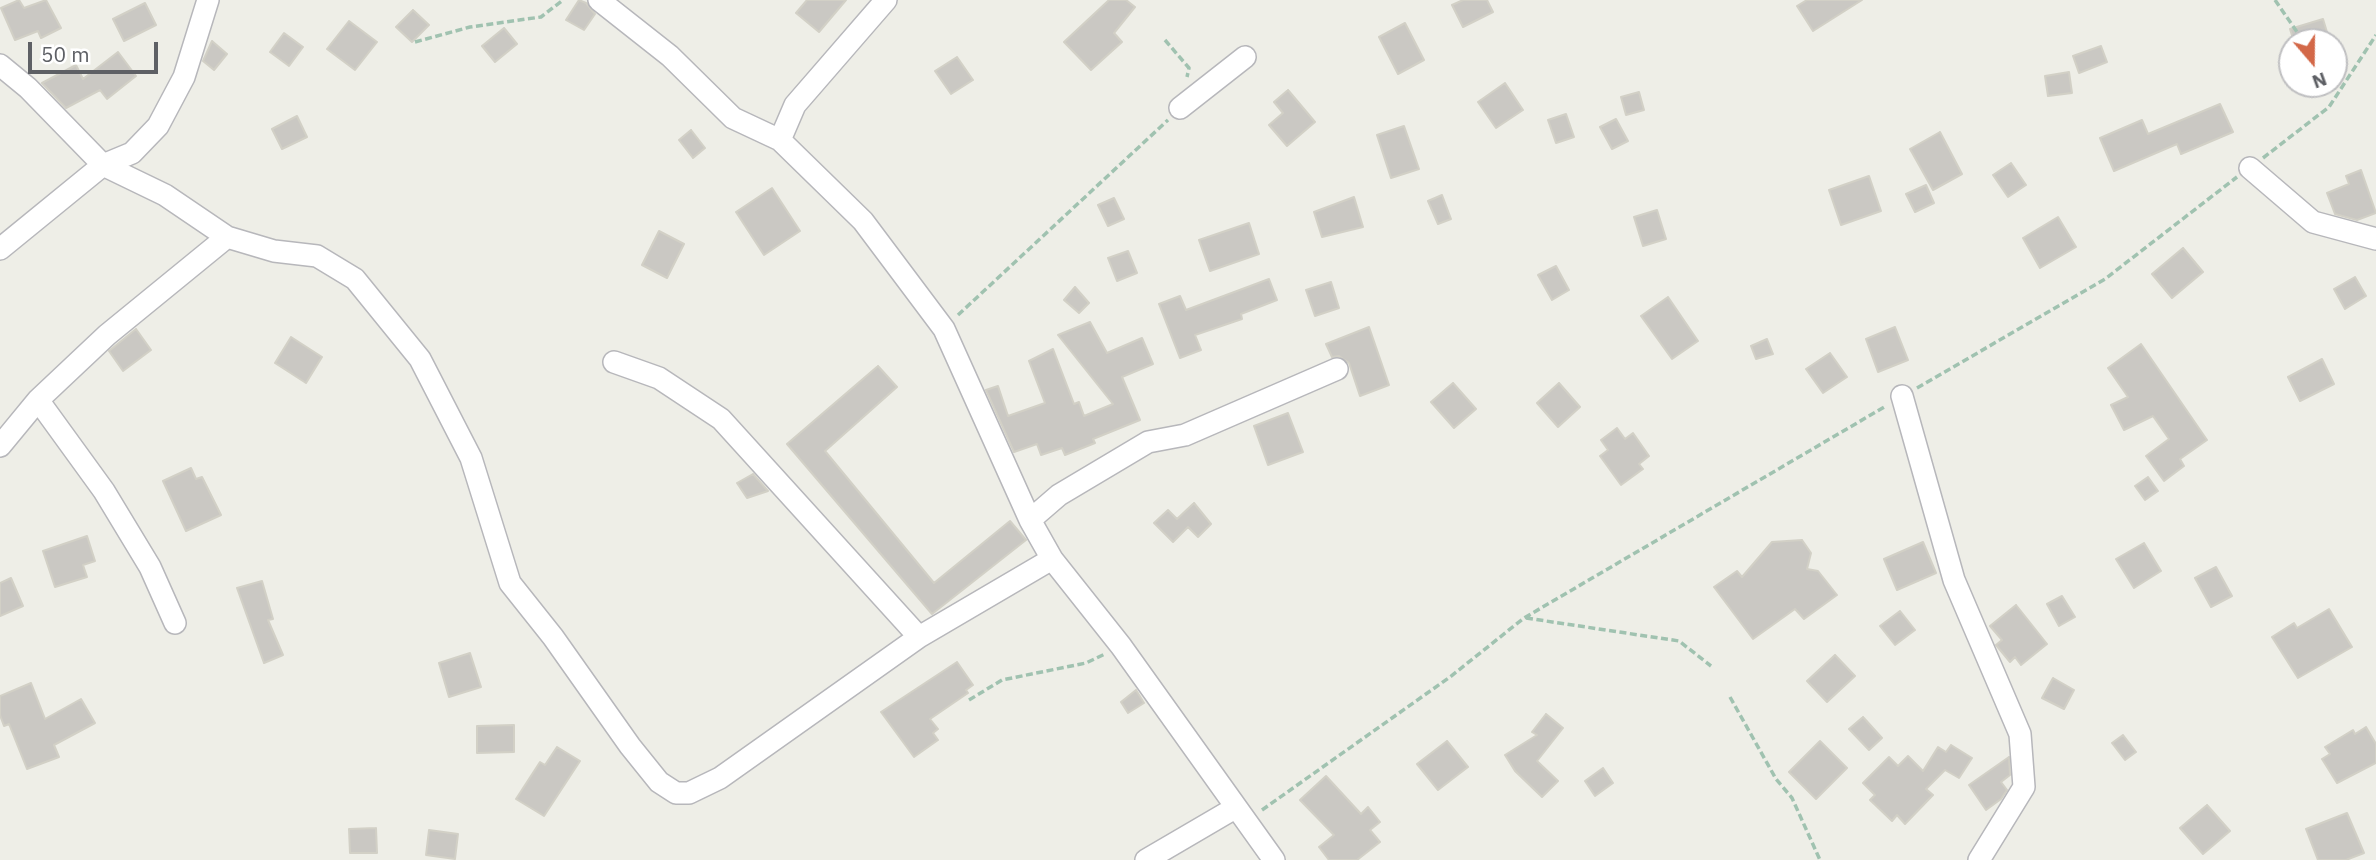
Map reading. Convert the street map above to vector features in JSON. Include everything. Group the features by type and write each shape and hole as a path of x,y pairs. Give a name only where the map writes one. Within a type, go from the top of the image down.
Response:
{"street":[{"path":"0,249 103,165 132,153 158,125 184,77 208,0"},
{"path":"599,0 670,56 733,118 780,140 863,221 944,329 1030,520 1052,559 1121,646 1274,860"},
{"path":"780,140 795,104 886,0"},
{"path":"1180,108 1245,57"},
{"path":"0,65 28,88 103,165 165,195 227,237 274,251 317,256 355,279 420,359 471,458 510,583 553,636 630,746 659,782 676,793 689,793 720,778 919,637 1052,559"},
{"path":"2250,168 2313,222 2376,239"},
{"path":"0,446 38,400 107,335 227,237"},
{"path":"614,362 659,378 721,419 919,637"},
{"path":"1030,520 1059,495 1148,442 1185,435 1337,369"},
{"path":"1902,396 1954,580 2020,734 2024,787 1979,860"},
{"path":"38,400 104,491 150,567 175,623"},
{"path":"1146,860 1242,814"}],"path":[{"path":"415,42 470,27 541,17 563,0"},
{"path":"2275,0 2294,28"},
{"path":"2348,78 2376,35"},
{"path":"944,329 1180,108 1189,68 1165,40"},
{"path":"1242,814 1450,677 1524,618 2105,279 2329,107 2335,98"},
{"path":"1524,618 1679,641 1711,666"},
{"path":"969,700 1002,680 1086,663 1121,646"},
{"path":"1730,697 1776,779 1792,798 1820,860"}],"building":[{"path":"19,0 24,8 46,0 61,28 41,38 38,31 15,40 1,8"},
{"path":"579,0 586,3 595,14 584,30 566,20"},
{"path":"807,0 846,0 819,32 796,13"},
{"path":"1109,0 1126,0 1135,7 1114,33 1122,42 1091,70 1064,42"},
{"path":"1463,0 1487,0 1493,12 1463,27 1452,5"},
{"path":"1807,0 1862,0 1813,31 1797,6"},
{"path":"145,3 156,25 124,41 113,19"},
{"path":"413,10 429,25 412,42 396,27"},
{"path":"2323,19 2326,28 2293,28"},
{"path":"349,21 377,42 355,70 327,49"},
{"path":"1405,23 1424,60 1398,74 1379,37"},
{"path":"504,28 517,44 495,62 482,46"},
{"path":"284,33 303,47 289,66 270,52"},
{"path":"212,41 227,54 214,70 203,61"},
{"path":"2101,46 2107,62 2079,73 2073,56"},
{"path":"118,52 136,76 107,99 100,90 66,108 42,83 76,65 83,79"},
{"path":"957,57 973,80 951,94 935,71"},
{"path":"2069,72 2072,93 2048,96 2045,76"},
{"path":"1505,83 1523,110 1496,128 1478,102"},
{"path":"1288,90 1315,122 1287,146 1269,125 1283,113 1274,102"},
{"path":"1639,92 1644,110 1626,115 1621,97"},
{"path":"2220,104 2233,132 2181,154 2177,144 2114,171 2100,138 2142,120 2148,134"},
{"path":"1566,114 1574,137 1556,143 1548,120"},
{"path":"297,116 307,137 282,149 272,129"},
{"path":"1616,119 1628,141 1612,149 1600,127"},
{"path":"1404,126 1419,169 1391,178 1377,135"},
{"path":"691,130 705,148 693,158 679,140"},
{"path":"1940,132 1962,174 1933,190 1910,149"},
{"path":"2011,163 2026,185 2008,197 1993,175"},
{"path":"2361,170 2376,213 2357,220 2335,214 2327,193 2349,184 2346,176"},
{"path":"1869,176 1881,211 1841,225 1829,190"},
{"path":"1926,185 1934,203 1915,212 1906,194"},
{"path":"772,188 800,231 764,255 736,212"},
{"path":"1442,195 1451,219 1438,224 1428,201"},
{"path":"1354,197 1363,227 1322,237 1314,212"},
{"path":"1114,198 1124,219 1108,226 1098,205"},
{"path":"1657,210 1666,239 1643,246 1634,217"},
{"path":"2058,217 2076,247 2040,268 2023,238"},
{"path":"1249,223 1259,254 1210,271 1199,240"},
{"path":"659,231 684,244 667,278 642,265"},
{"path":"2183,248 2203,272 2172,298 2152,274"},
{"path":"1128,251 1137,273 1117,281 1108,258"},
{"path":"1556,266 1569,290 1552,300 1538,275"},
{"path":"2355,277 2366,296 2345,309 2334,289"},
{"path":"1269,279 1277,300 1241,314 1242,319 1195,335 1201,350 1180,358 1159,304 1180,296 1186,310"},
{"path":"1331,282 1339,308 1315,316 1306,290"},
{"path":"1075,287 1089,303 1079,313 1064,300"},
{"path":"1668,297 1698,341 1672,359 1641,316"},
{"path":"1090,322 1107,353 1142,338 1153,364 1122,377 1140,420 1093,439 1095,443 1065,455 1062,448 1041,455 1037,444 1014,452 986,390 998,386 1008,416 1045,403 1029,361 1053,349 1074,404 1079,402 1084,416 1113,404 1058,335"},
{"path":"1369,327 1389,385 1360,396 1349,363 1339,356 1332,357 1326,344"},
{"path":"1895,327 1908,360 1878,372 1866,339"},
{"path":"136,329 151,350 123,371 109,351"},
{"path":"291,337 322,357 306,383 275,363"},
{"path":"1767,339 1773,354 1756,359 1751,346"},
{"path":"2141,344 2207,440 2180,459 2184,466 2164,481 2146,456 2169,439 2153,416 2124,430 2111,405 2128,397 2108,368"},
{"path":"1830,353 1847,377 1823,393 1806,369"},
{"path":"2322,359 2334,384 2300,401 2288,377"},
{"path":"878,366 897,387 825,451 934,583 1010,521 1026,540 932,614 787,444"},
{"path":"1453,383 1476,409 1454,428 1431,402"},
{"path":"1559,383 1580,407 1558,427 1537,403"},
{"path":"1288,413 1303,452 1268,465 1254,426"},
{"path":"1617,428 1625,439 1633,433 1649,456 1639,464 1643,469 1621,485 1600,456 1608,450 1601,440"},
{"path":"191,468 196,479 202,477 221,515 186,531 163,481"},
{"path":"753,474 768,491 747,498 737,483"},
{"path":"2148,477 2158,491 2145,500 2135,486"},
{"path":"1194,503 1211,524 1198,537 1188,527 1173,542 1154,523 1168,510 1177,519"},
{"path":"87,536 95,561 83,565 87,577 55,587 43,551"},
{"path":"1802,540 1811,553 1807,569 1818,571 1837,595 1804,619 1795,609 1753,639 1714,587 1737,571 1742,577 1772,542"},
{"path":"1923,542 1936,573 1897,590 1884,559"},
{"path":"2144,543 2161,571 2134,588 2116,559"},
{"path":"2216,567 2232,596 2211,607 2195,578"},
{"path":"11,578 23,606 0,616 0,583"},
{"path":"262,581 273,619 268,620 283,655 264,663 237,588"},
{"path":"2062,596 2075,617 2059,626 2047,604"},
{"path":"2016,605 2047,644 2021,665 2015,657 2010,662 1996,645 2002,640 1990,626"},
{"path":"2329,609 2352,647 2298,678 2272,637 2294,623 2297,628"},
{"path":"1900,611 1915,630 1895,645 1880,626"},
{"path":"470,653 481,687 449,697 439,663"},
{"path":"1835,655 1855,676 1827,702 1807,681"},
{"path":"957,662 973,685 966,690 968,693 930,719 938,729 933,733 938,740 914,757 881,712"},
{"path":"2053,678 2074,690 2064,709 2042,698"},
{"path":"31,683 45,719 81,699 95,723 54,745 59,757 27,769 9,724 4,726 0,715 0,696"},
{"path":"1136,690 1144,703 1128,713 1121,702"},
{"path":"1546,714 1563,728 1537,761 1558,781 1542,797 1515,771 1505,755 1537,735 1532,732"},
{"path":"1863,717 1882,738 1869,750 1849,729"},
{"path":"514,725 514,752 477,753 477,726"},
{"path":"2366,727 2376,744 2376,763 2337,783 2322,759 2330,754 2325,747 2353,730 2355,734"},
{"path":"2123,735 2136,752 2125,760 2112,743"},
{"path":"1447,741 1468,767 1438,790 1417,764"},
{"path":"1820,741 1847,768 1816,799 1789,772"},
{"path":"1951,745 1972,758 1959,778 1945,770 1926,789 1933,795 1905,824 1897,815 1892,821 1870,800 1875,795 1863,783 1889,757 1898,766 1908,756 1923,771 1938,747 1946,752"},
{"path":"557,747 580,761 544,816 516,799 540,762 545,765"},
{"path":"2009,757 2010,775 2001,782 2007,790 2001,799 1986,810 1969,785"},
{"path":"1603,768 1613,783 1595,796 1585,781"},
{"path":"1326,776 1361,814 1368,807 1380,822 1370,830 1380,842 1357,860 1329,860 1319,847 1334,835 1300,800"},
{"path":"2207,805 2230,831 2203,854 2180,828"},
{"path":"2347,813 2364,853 2346,860 2318,860 2306,829"},
{"path":"376,828 377,853 350,853 349,829"},
{"path":"429,830 458,834 455,859 426,855"}]}
